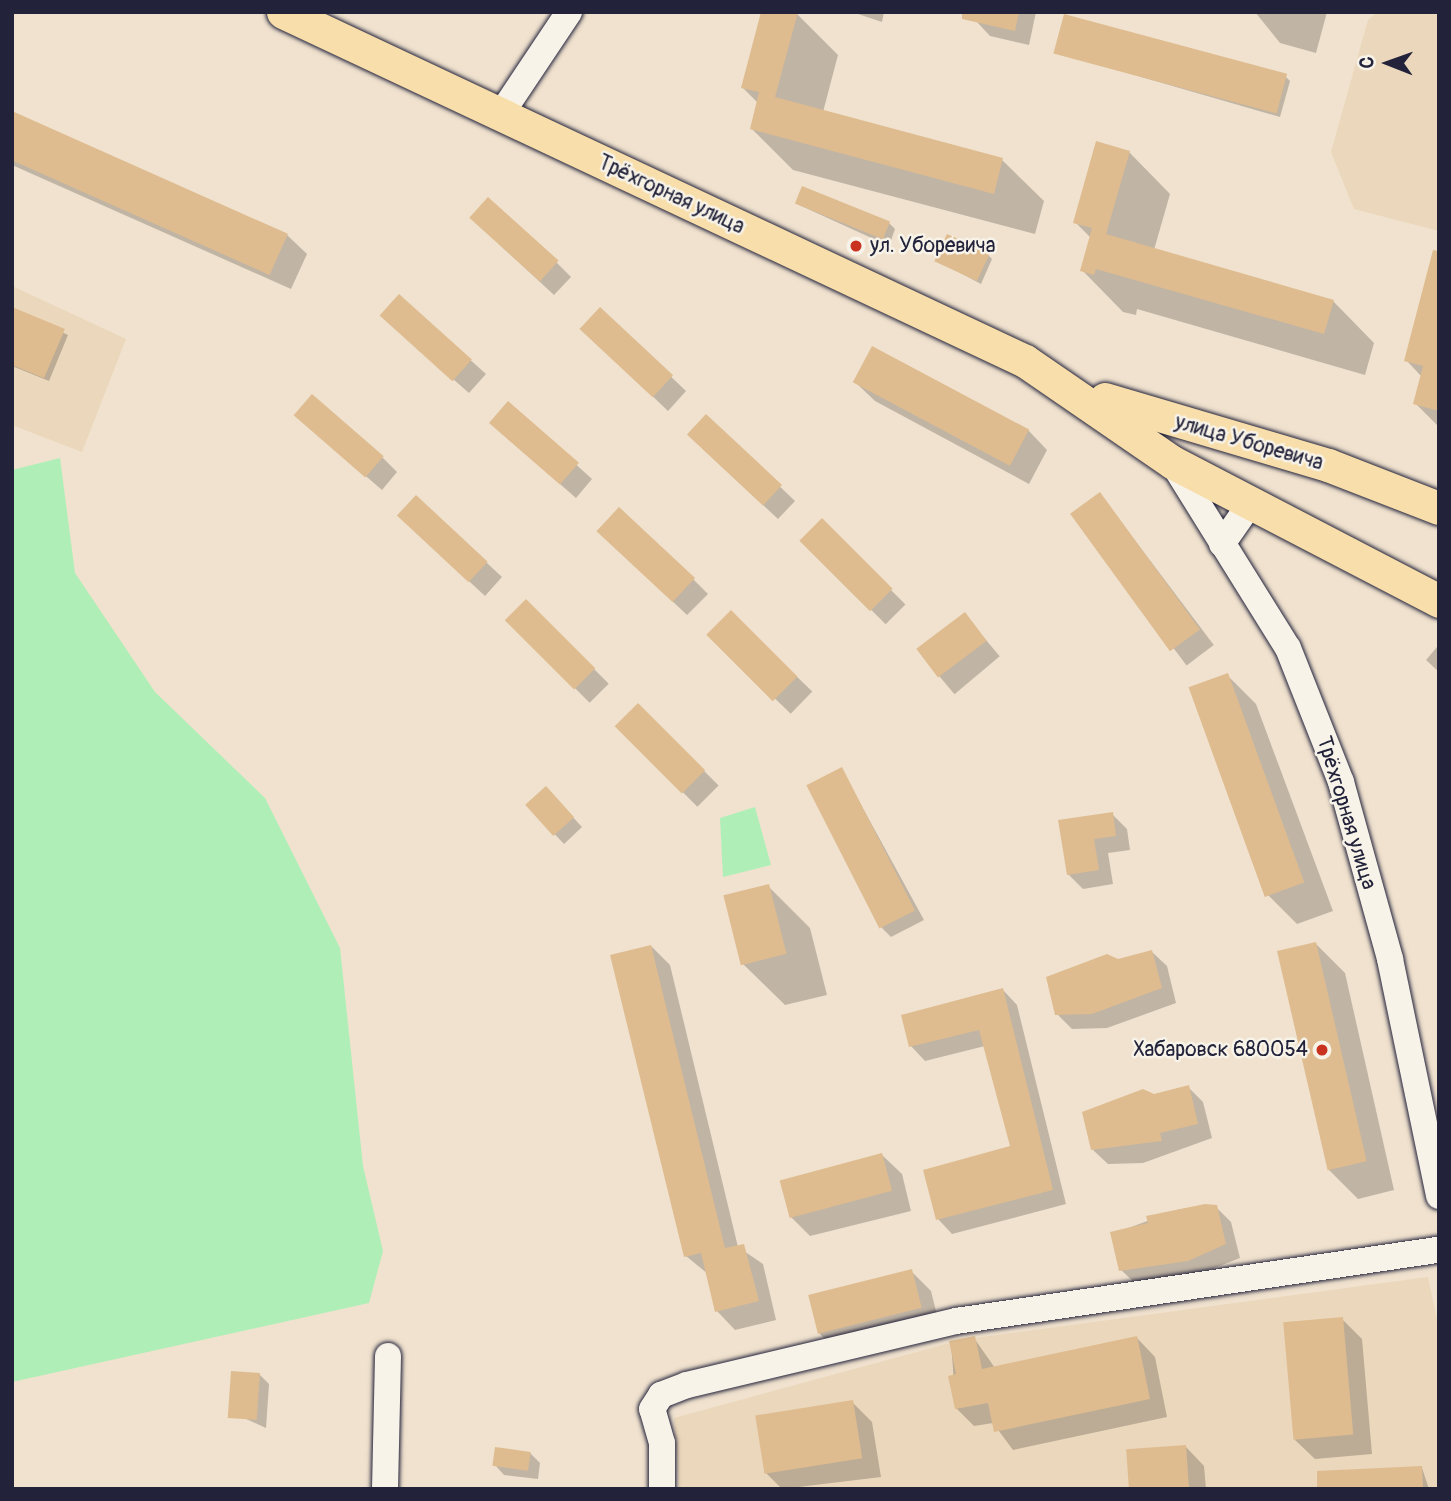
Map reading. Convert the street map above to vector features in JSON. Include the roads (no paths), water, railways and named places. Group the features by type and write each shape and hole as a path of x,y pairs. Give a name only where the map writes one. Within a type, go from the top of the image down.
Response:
{"main road":[{"name":"Трёхгорная улица","path":"283,12 1058,380"},
{"name":"улица Уборевича","path":"1058,380 1172,462 1439,601"},
{"name":"улица Уборевича","path":"1058,380 1150,415 1328,465 1439,508"}],"street":[{"path":"501,114 569,12"},
{"name":"Трёхгорная улица","path":"1172,462 1288,648 1340,782 1390,959 1439,1196"},
{"path":"1222,544 1250,504"},
{"path":"662,1489 662,1443 652,1409 661,1395 687,1385 956,1321 1439,1250"},
{"path":"385,1489 388,1356"}],"place":[{"name":"ул. Уборевича","path":"856,246"},
{"name":"Хабаровск 680054","path":"1322,1050"}]}
